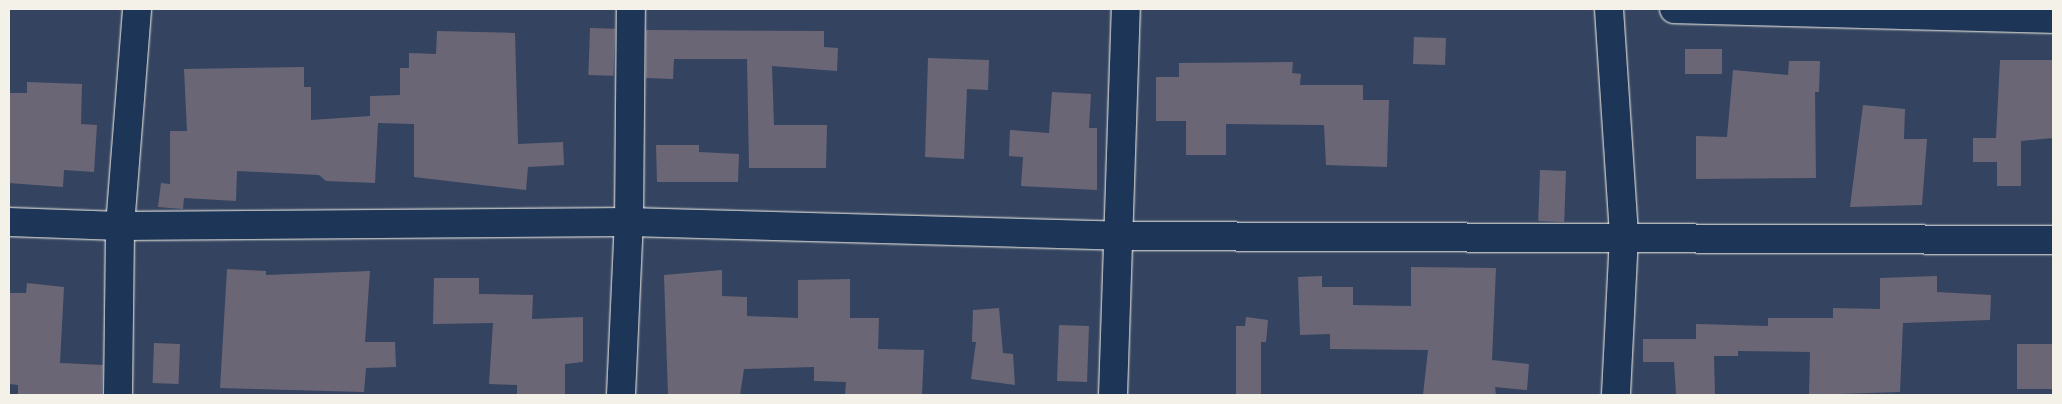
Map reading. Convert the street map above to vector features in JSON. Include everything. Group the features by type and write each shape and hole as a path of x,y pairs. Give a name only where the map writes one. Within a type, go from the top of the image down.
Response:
{"street":[{"path":"118,395 120,226 137,9"},
{"path":"621,395 629,222 631,9"},
{"path":"1113,395 1121,236 1126,9"},
{"path":"1610,9 1624,236 1616,395"},
{"path":"1674,9 2053,19"},
{"path":"9,222 120,226 629,222 1121,236 1624,236 2053,240"}],"building":[{"path":"590,28 615,29 613,76 588,75"},
{"path":"646,30 824,31 824,47 838,48 837,71 772,66 774,125 827,125 826,168 749,168 747,59 674,59 673,79 646,78"},
{"path":"437,31 515,33 518,144 563,142 564,165 528,167 526,190 414,177 414,124 378,123 375,183 326,181 319,175 237,171 236,201 184,198 183,209 158,207 161,183 170,184 170,131 187,131 184,69 304,67 304,87 311,87 311,120 370,116 370,96 400,95 400,68 409,68 409,53 436,54"},
{"path":"1414,37 1446,38 1445,65 1413,64"},
{"path":"1685,49 1722,49 1722,74 1685,74"},
{"path":"928,58 989,60 988,90 967,89 964,159 925,157"},
{"path":"2000,60 2053,60 2053,138 2021,141 2021,186 1997,186 1997,162 1973,162 1973,138 1996,138"},
{"path":"1789,61 1820,61 1819,92 1815,92 1816,178 1696,179 1696,136 1727,137 1733,70 1788,75"},
{"path":"1293,62 1292,73 1301,74 1300,85 1363,85 1363,100 1389,100 1387,167 1326,165 1324,125 1226,124 1226,155 1186,155 1186,121 1156,121 1156,77 1179,77 1179,63"},
{"path":"27,82 82,84 81,124 97,125 94,172 64,170 63,187 9,183 9,93 27,93"},
{"path":"1052,92 1091,94 1089,128 1097,128 1097,190 1021,186 1023,157 1009,156 1010,130 1049,133"},
{"path":"1863,105 1905,109 1904,139 1927,139 1922,205 1850,207"},
{"path":"656,145 699,145 699,152 739,154 738,182 657,182"},
{"path":"1540,170 1566,171 1564,222 1538,221"},
{"path":"1411,267 1496,268 1492,360 1529,364 1527,390 1495,387 1496,395 1423,395 1428,350 1330,349 1330,334 1300,335 1298,277 1322,276 1322,287 1353,287 1353,305 1411,306"},
{"path":"227,269 266,271 266,275 370,271 365,342 395,342 396,367 366,368 364,392 220,388"},
{"path":"722,270 722,296 747,297 747,316 798,318 798,280 850,279 850,318 879,318 878,349 924,350 922,395 845,395 846,382 814,381 814,367 744,369 740,395 668,395 664,275"},
{"path":"1937,276 1937,292 1991,295 1990,320 1903,323 1900,392 1809,395 1810,352 1738,351 1738,356 1714,356 1715,395 1676,395 1674,362 1643,362 1643,339 1696,339 1696,324 1768,326 1768,318 1833,318 1833,308 1880,309 1880,278"},
{"path":"434,278 479,278 479,294 533,295 532,319 583,317 583,362 565,364 565,395 517,395 517,385 489,384 493,323 433,324"},
{"path":"27,283 64,287 60,363 103,365 102,395 18,395 18,385 9,384 9,293 26,293"},
{"path":"999,308 1003,353 1013,354 1015,385 971,379 976,342 972,342 973,310"},
{"path":"1246,317 1268,320 1266,342 1261,342 1261,395 1236,395 1236,326 1245,326"},
{"path":"1059,325 1089,326 1087,382 1057,381"},
{"path":"154,343 180,344 179,384 153,383"},
{"path":"2017,344 2053,344 2053,389 2017,389"}]}
